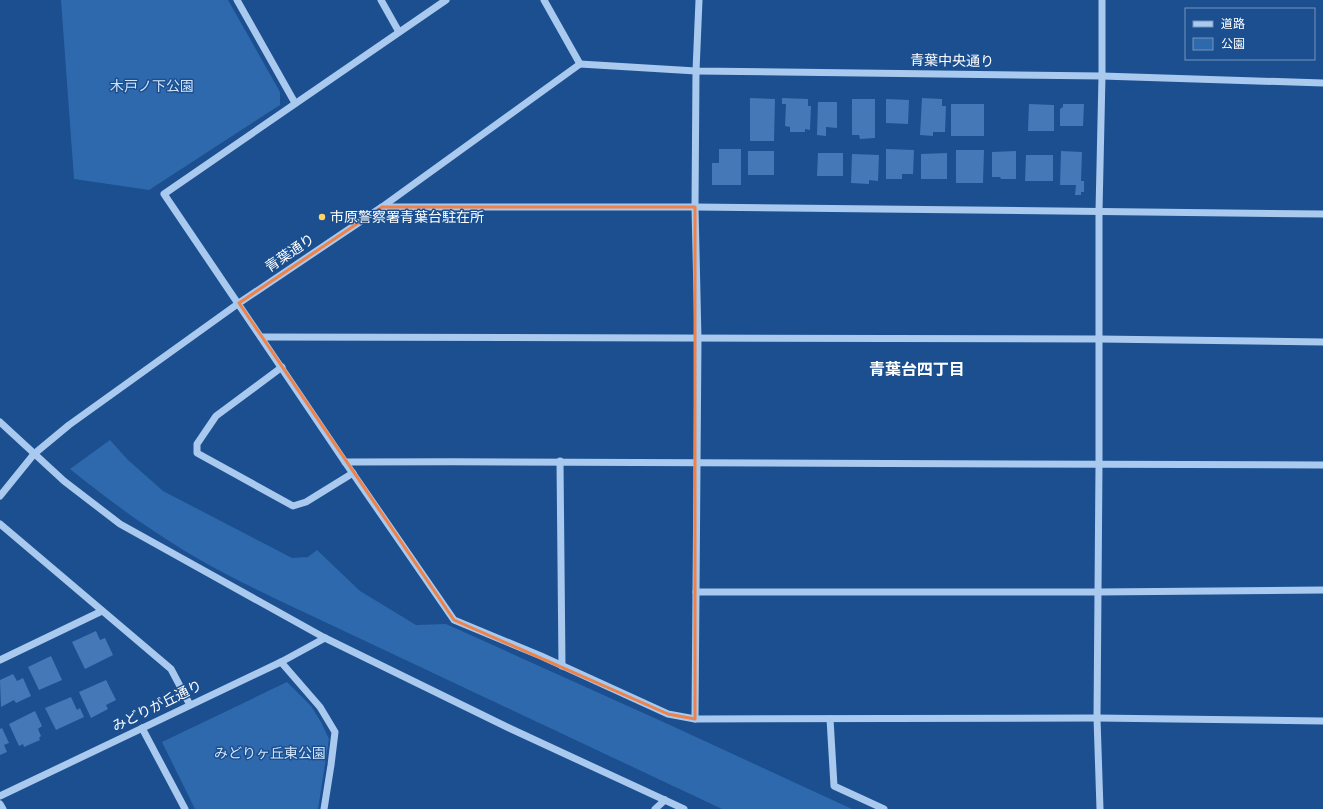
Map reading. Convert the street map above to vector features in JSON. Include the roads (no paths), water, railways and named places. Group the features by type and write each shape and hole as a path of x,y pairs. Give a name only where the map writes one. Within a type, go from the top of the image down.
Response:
{"street":[{"path":"238,0 295,103"},
{"path":"381,0 399,32"},
{"path":"446,0 164,194 454,620 562,666 668,714 695,719 1097,718 1323,720"},
{"path":"544,0 580,64"},
{"path":"695,719 698,339 695,207 696,71 699,0"},
{"path":"1100,809 1097,718 1099,211 1102,0"},
{"name":"青葉中央通り","path":"580,64 696,71 1102,76 1323,83"},
{"name":"青葉通り","path":"0,496 34,454 69,425 239,303 382,207 580,64"},
{"path":"382,207 695,207 1323,214"},
{"path":"261,337 1099,339 1323,342"},
{"path":"282,367 216,416 197,444 197,453 294,506 306,502 353,473"},
{"path":"0,422 64,481 120,524 325,638 509,728 684,809"},
{"path":"345,462 560,461 1323,465"},
{"path":"560,461 562,666"},
{"path":"0,524 171,669 190,705"},
{"path":"696,592 1098,592 1323,590"},
{"path":"0,660 102,611"},
{"name":"みどりが丘通り","path":"0,796 281,662 325,638"},
{"path":"281,662 320,707 335,732 324,809"},
{"path":"830,719 834,786 884,809"},
{"path":"142,728 185,809"},
{"path":"655,809 665,800"},
{"path":"0,804 3,809"}],"place":[{"name":"市原警察署青葉台駐在所","path":"322,217"}],"district":[{"name":"青葉台四丁目","path":"917,369"}],"park label":[{"name":"木戸ノ下公園","path":"152,86"},
{"name":"みどりヶ丘東公園","path":"270,753"}]}
